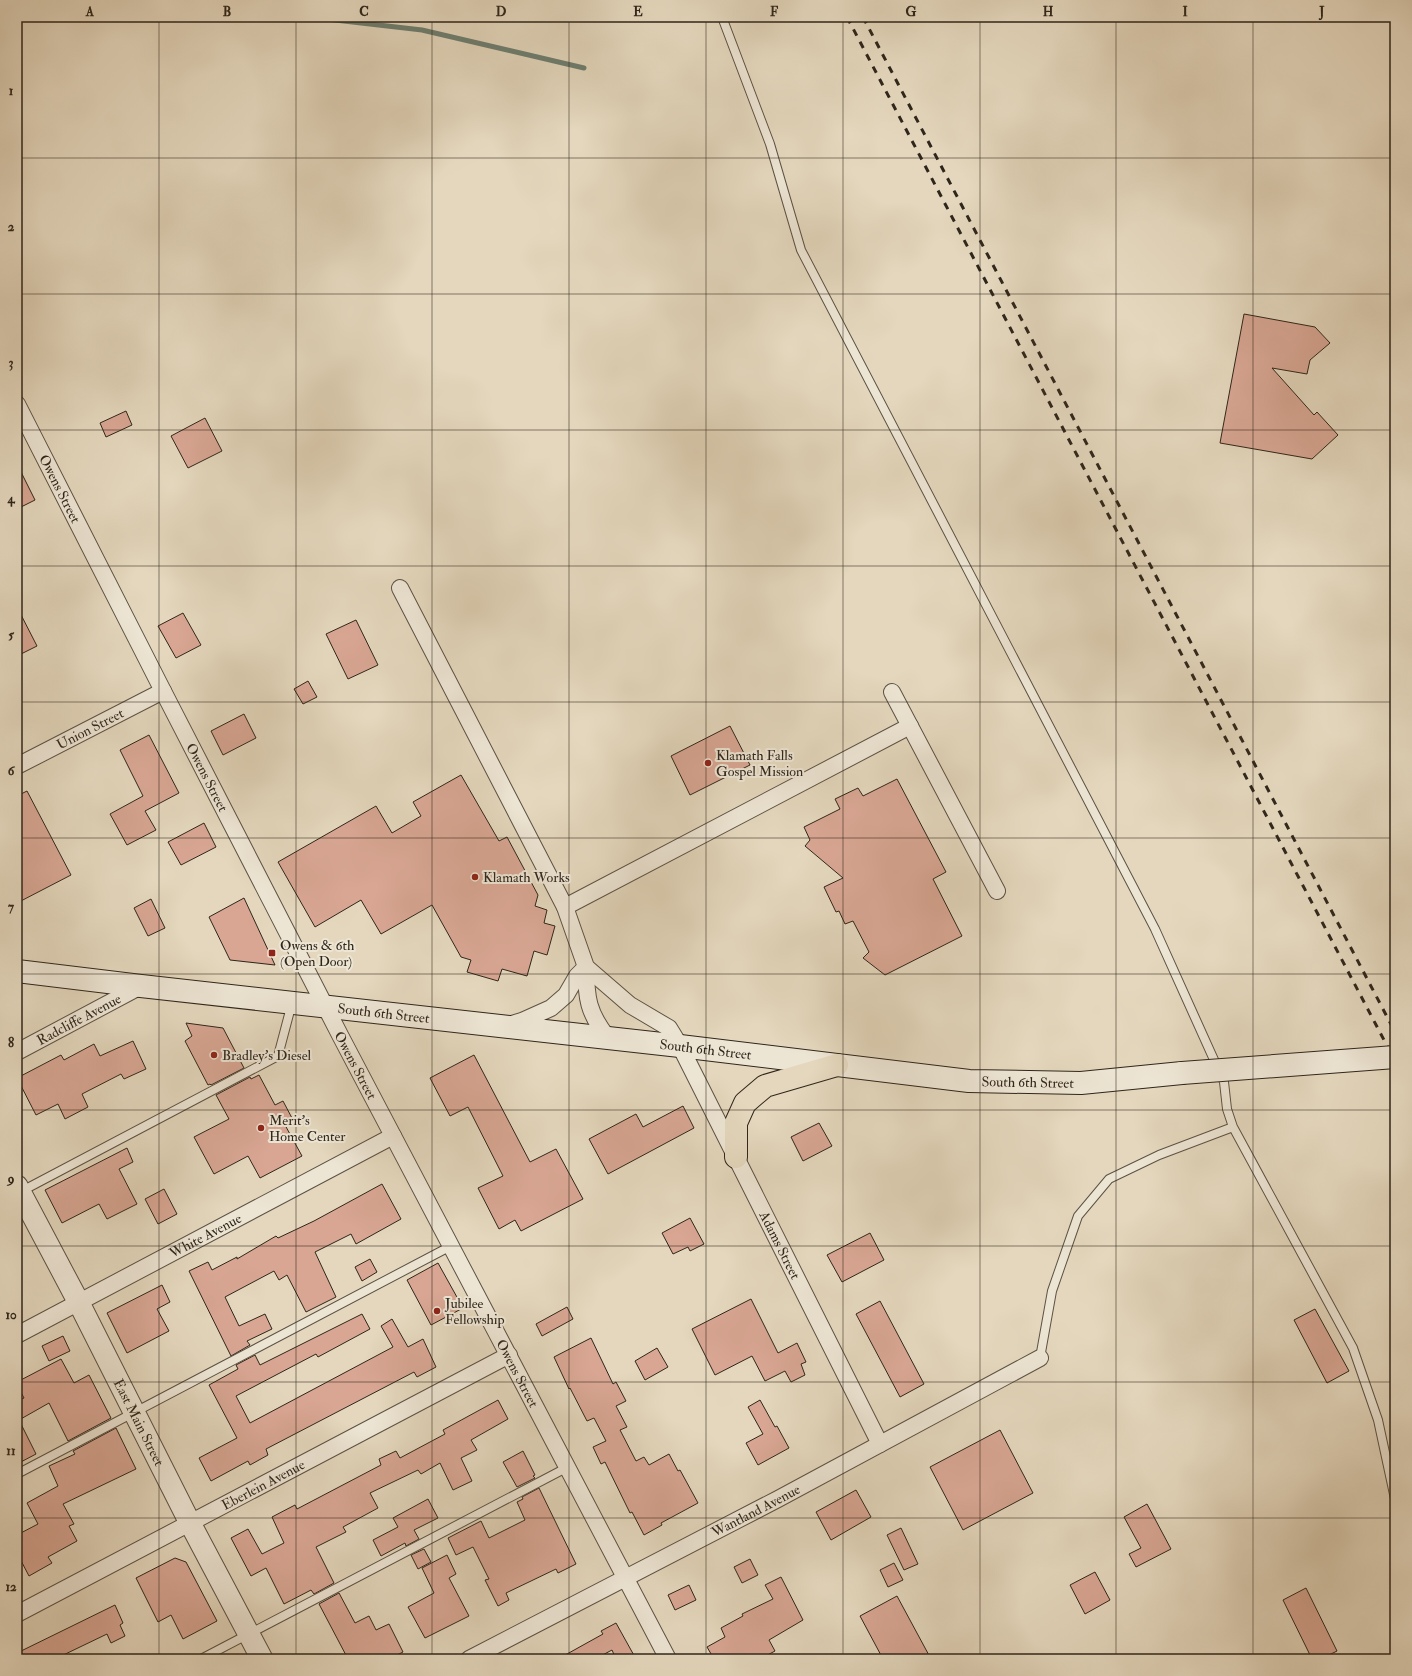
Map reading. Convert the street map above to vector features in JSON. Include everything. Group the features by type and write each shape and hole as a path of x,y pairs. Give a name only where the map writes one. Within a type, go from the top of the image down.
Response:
{"main road":[{"name":"South 6th Street","path":"17,971 680,1046 969,1081 1081,1083 1182,1073 1395,1057"},
{"path":"736,1158 736,1122 745,1102 764,1086 837,1065"}],"street":[{"name":"Owens Street","path":"17,404 163,692 325,1006 668,1659"},
{"path":"400,588 565,907 586,967 586,991 591,1010 596,1022 608,1038"},
{"name":"Union Street","path":"17,766 163,692"},
{"path":"892,692 997,891"},
{"path":"565,907 910,726"},
{"path":"505,1026 522,1021 551,1008 566,995 577,976 586,967"},
{"name":"Adams Street","path":"586,967 630,1005 669,1028 680,1046 880,1444"},
{"name":"Radcliffe Avenue","path":"17,1052 141,986"},
{"name":"White Avenue","path":"17,1335 393,1136"},
{"name":"East Main Street","path":"18,1191 79,1303 190,1523 262,1659"},
{"name":"Eberlein Avenue","path":"17,1614 509,1355"},
{"name":"Wantland Avenue","path":"469,1659 778,1500 1040,1358"}],"lane":[{"path":"722,17 770,144 801,250 1155,929 1224,1082 1227,1109 1233,1128 1354,1348 1378,1420 1395,1499"},
{"path":"18,1191 278,1056 292,1002"},
{"path":"1040,1358 1052,1291 1078,1216 1087,1205 1109,1179 1159,1155 1233,1128"},
{"path":"17,1474 451,1246"},
{"path":"201,1659 568,1468"}],"building":[{"path":"1244,314 1315,327 1330,343 1310,360 1307,374 1272,368 1314,415 1317,412 1338,435 1312,459 1220,443"},
{"path":"126,411 132,425 106,437 100,423"},
{"path":"205,418 222,451 188,468 171,436"},
{"path":"17,464 35,500 17,509"},
{"path":"17,607 37,646 17,656"},
{"path":"183,613 201,645 176,658 158,626"},
{"path":"356,620 378,665 348,679 326,634"},
{"path":"308,681 317,697 303,704 294,689"},
{"path":"244,714 256,738 223,755 211,731"},
{"path":"730,726 750,765 690,795 671,756"},
{"path":"149,735 179,793 145,811 156,830 127,845 110,814 143,796 120,750"},
{"path":"461,775 499,841 507,837 538,895 535,906 547,910 544,923 555,926 547,955 534,951 527,976 502,969 498,981 467,972 471,960 461,957 432,905 381,934 361,900 315,927 278,862 376,806 392,833 421,816 413,802"},
{"path":"897,779 946,872 933,879 962,936 885,975 863,958 869,952 853,921 845,924 839,911 836,912 824,887 843,878 805,846 810,840 804,827 840,809 835,799 858,788 863,796"},
{"path":"27,791 71,875 17,903 17,796"},
{"path":"204,823 216,847 181,865 168,842"},
{"path":"244,898 275,965 230,960 209,917"},
{"path":"151,899 165,928 148,936 134,908"},
{"path":"186,1023 223,1028 244,1068 211,1085 208,1085 185,1041 192,1036"},
{"path":"133,1041 146,1069 124,1079 121,1074 82,1094 88,1107 65,1119 58,1104 36,1115 17,1078 61,1055 64,1060 94,1044 100,1056"},
{"path":"474,1055 530,1162 556,1149 583,1199 521,1231 515,1220 499,1229 478,1188 503,1176 468,1107 450,1116 430,1078"},
{"path":"259,1075 275,1105 283,1101 293,1120 285,1125 302,1156 260,1178 248,1156 214,1174 194,1137 229,1119 216,1095 250,1077 251,1079"},
{"path":"683,1106 694,1128 608,1174 589,1139 636,1114 643,1127"},
{"path":"819,1123 832,1146 803,1161 791,1137"},
{"path":"127,1148 133,1162 119,1169 137,1204 107,1219 99,1204 62,1223 45,1190"},
{"path":"382,1184 401,1219 356,1244 351,1234 315,1252 336,1297 306,1312 287,1275 279,1280 274,1271 225,1297 239,1326 265,1314 272,1329 247,1341 250,1345 231,1356 189,1271 208,1262 212,1270 237,1257 237,1259 276,1236 278,1238 314,1221"},
{"path":"164,1189 177,1214 158,1224 145,1199"},
{"path":"690,1218 704,1244 690,1251 688,1247 673,1254 662,1233"},
{"path":"870,1233 884,1260 842,1282 827,1255"},
{"path":"370,1259 377,1272 362,1281 355,1267"},
{"path":"438,1263 463,1308 431,1325 407,1280"},
{"path":"162,1285 170,1302 157,1309 169,1331 127,1353 107,1313"},
{"path":"751,1299 778,1353 797,1343 806,1362 801,1364 805,1375 791,1382 785,1371 765,1381 752,1356 715,1375 692,1329"},
{"path":"880,1301 924,1384 900,1397 856,1314"},
{"path":"567,1307 573,1319 542,1336 536,1324"},
{"path":"1315,1309 1349,1371 1327,1383 1294,1320"},
{"path":"362,1314 370,1329 318,1357 316,1354 236,1396 250,1423 393,1347 381,1326 392,1319 408,1347 423,1339 436,1367 417,1377 414,1372 266,1449 268,1455 250,1465 248,1461 211,1481 199,1458 237,1438 209,1385 238,1369 236,1365 255,1355 260,1365"},
{"path":"63,1336 70,1351 49,1361 42,1346"},
{"path":"591,1338 613,1384 616,1382 626,1401 616,1406 627,1427 620,1430 636,1461 644,1457 649,1465 669,1454 678,1471 680,1470 698,1503 661,1523 662,1525 644,1535 632,1512 630,1513 605,1462 601,1464 593,1447 606,1441 594,1418 587,1421 570,1388 569,1389 554,1357"},
{"path":"657,1348 668,1367 645,1380 635,1361"},
{"path":"61,1359 74,1383 89,1375 111,1418 68,1441 49,1403 19,1420 36,1454 17,1464 17,1401 24,1398 17,1385 17,1382"},
{"path":"498,1400 508,1419 471,1440 477,1450 461,1458 472,1481 453,1490 440,1463 421,1474 418,1470 370,1493 378,1508 343,1527 346,1532 316,1547 334,1583 314,1594 311,1590 284,1604 266,1568 251,1576 231,1538 248,1529 262,1554 284,1543 272,1517 295,1505 297,1509 381,1465 379,1459 396,1451 400,1458 445,1434 443,1430"},
{"path":"760,1400 789,1448 758,1465 746,1443 763,1434 748,1407"},
{"path":"116,1428 136,1469 63,1504 74,1524 69,1526 77,1541 48,1557 52,1563 29,1576 17,1553 17,1535 38,1524 27,1503 58,1486 49,1466 75,1454 73,1451"},
{"path":"1000,1430 1033,1493 963,1530 930,1467"},
{"path":"523,1451 535,1475 533,1476 535,1478 517,1487 503,1462"},
{"path":"539,1488 576,1564 558,1573 556,1569 506,1593 509,1600 498,1606 485,1580 489,1579 473,1547 456,1555 448,1538 481,1521 489,1538 525,1520 517,1502 523,1499 522,1497"},
{"path":"856,1490 871,1517 831,1540 816,1512"},
{"path":"428,1499 438,1518 414,1530 419,1539 406,1546 405,1543 381,1556 373,1540 398,1527 393,1518"},
{"path":"1147,1504 1171,1549 1136,1567 1129,1554 1141,1548 1124,1517"},
{"path":"901,1528 918,1564 904,1570 887,1535"},
{"path":"424,1549 431,1562 418,1569 411,1555"},
{"path":"447,1555 456,1574 449,1578 469,1616 425,1638 408,1607 434,1593 422,1568"},
{"path":"175,1558 186,1562 217,1621 183,1639 171,1615 158,1622 136,1578"},
{"path":"750,1559 758,1575 742,1583 734,1567"},
{"path":"894,1563 903,1580 888,1587 880,1570"},
{"path":"1095,1572 1110,1600 1085,1614 1070,1585"},
{"path":"781,1577 803,1620 769,1640 775,1651 760,1659 714,1659 707,1647 725,1637 721,1628 743,1616 742,1614 773,1599 765,1585"},
{"path":"689,1585 696,1600 675,1610 668,1595"},
{"path":"1306,1588 1337,1651 1321,1659 1312,1659 1283,1600"},
{"path":"339,1593 355,1623 369,1616 376,1630 389,1624 403,1652 389,1659 348,1659 319,1604"},
{"path":"897,1596 931,1659 883,1659 860,1616"},
{"path":"115,1605 123,1623 120,1625 125,1636 111,1643 107,1634 55,1659 17,1659 17,1653"},
{"path":"616,1623 636,1659 616,1659 612,1650 595,1659 558,1659 603,1634 601,1631"}],"waterway":[{"path":"309,17 422,30 584,68"}],"railway":[{"path":"847,17 1395,1061"},
{"path":"863,17 1395,1032"}],"place":[{"name":"Klamath Falls Gospel Mission","path":"708,763"},
{"name":"Klamath Works","path":"475,877"},
{"name":"Owens & 6th (Open Door)","path":"272,953"},
{"name":"Bradley's Diesel","path":"214,1055"},
{"name":"Merit's Home Center","path":"261,1128"},
{"name":"Jubilee Fellowship","path":"437,1311"}]}
